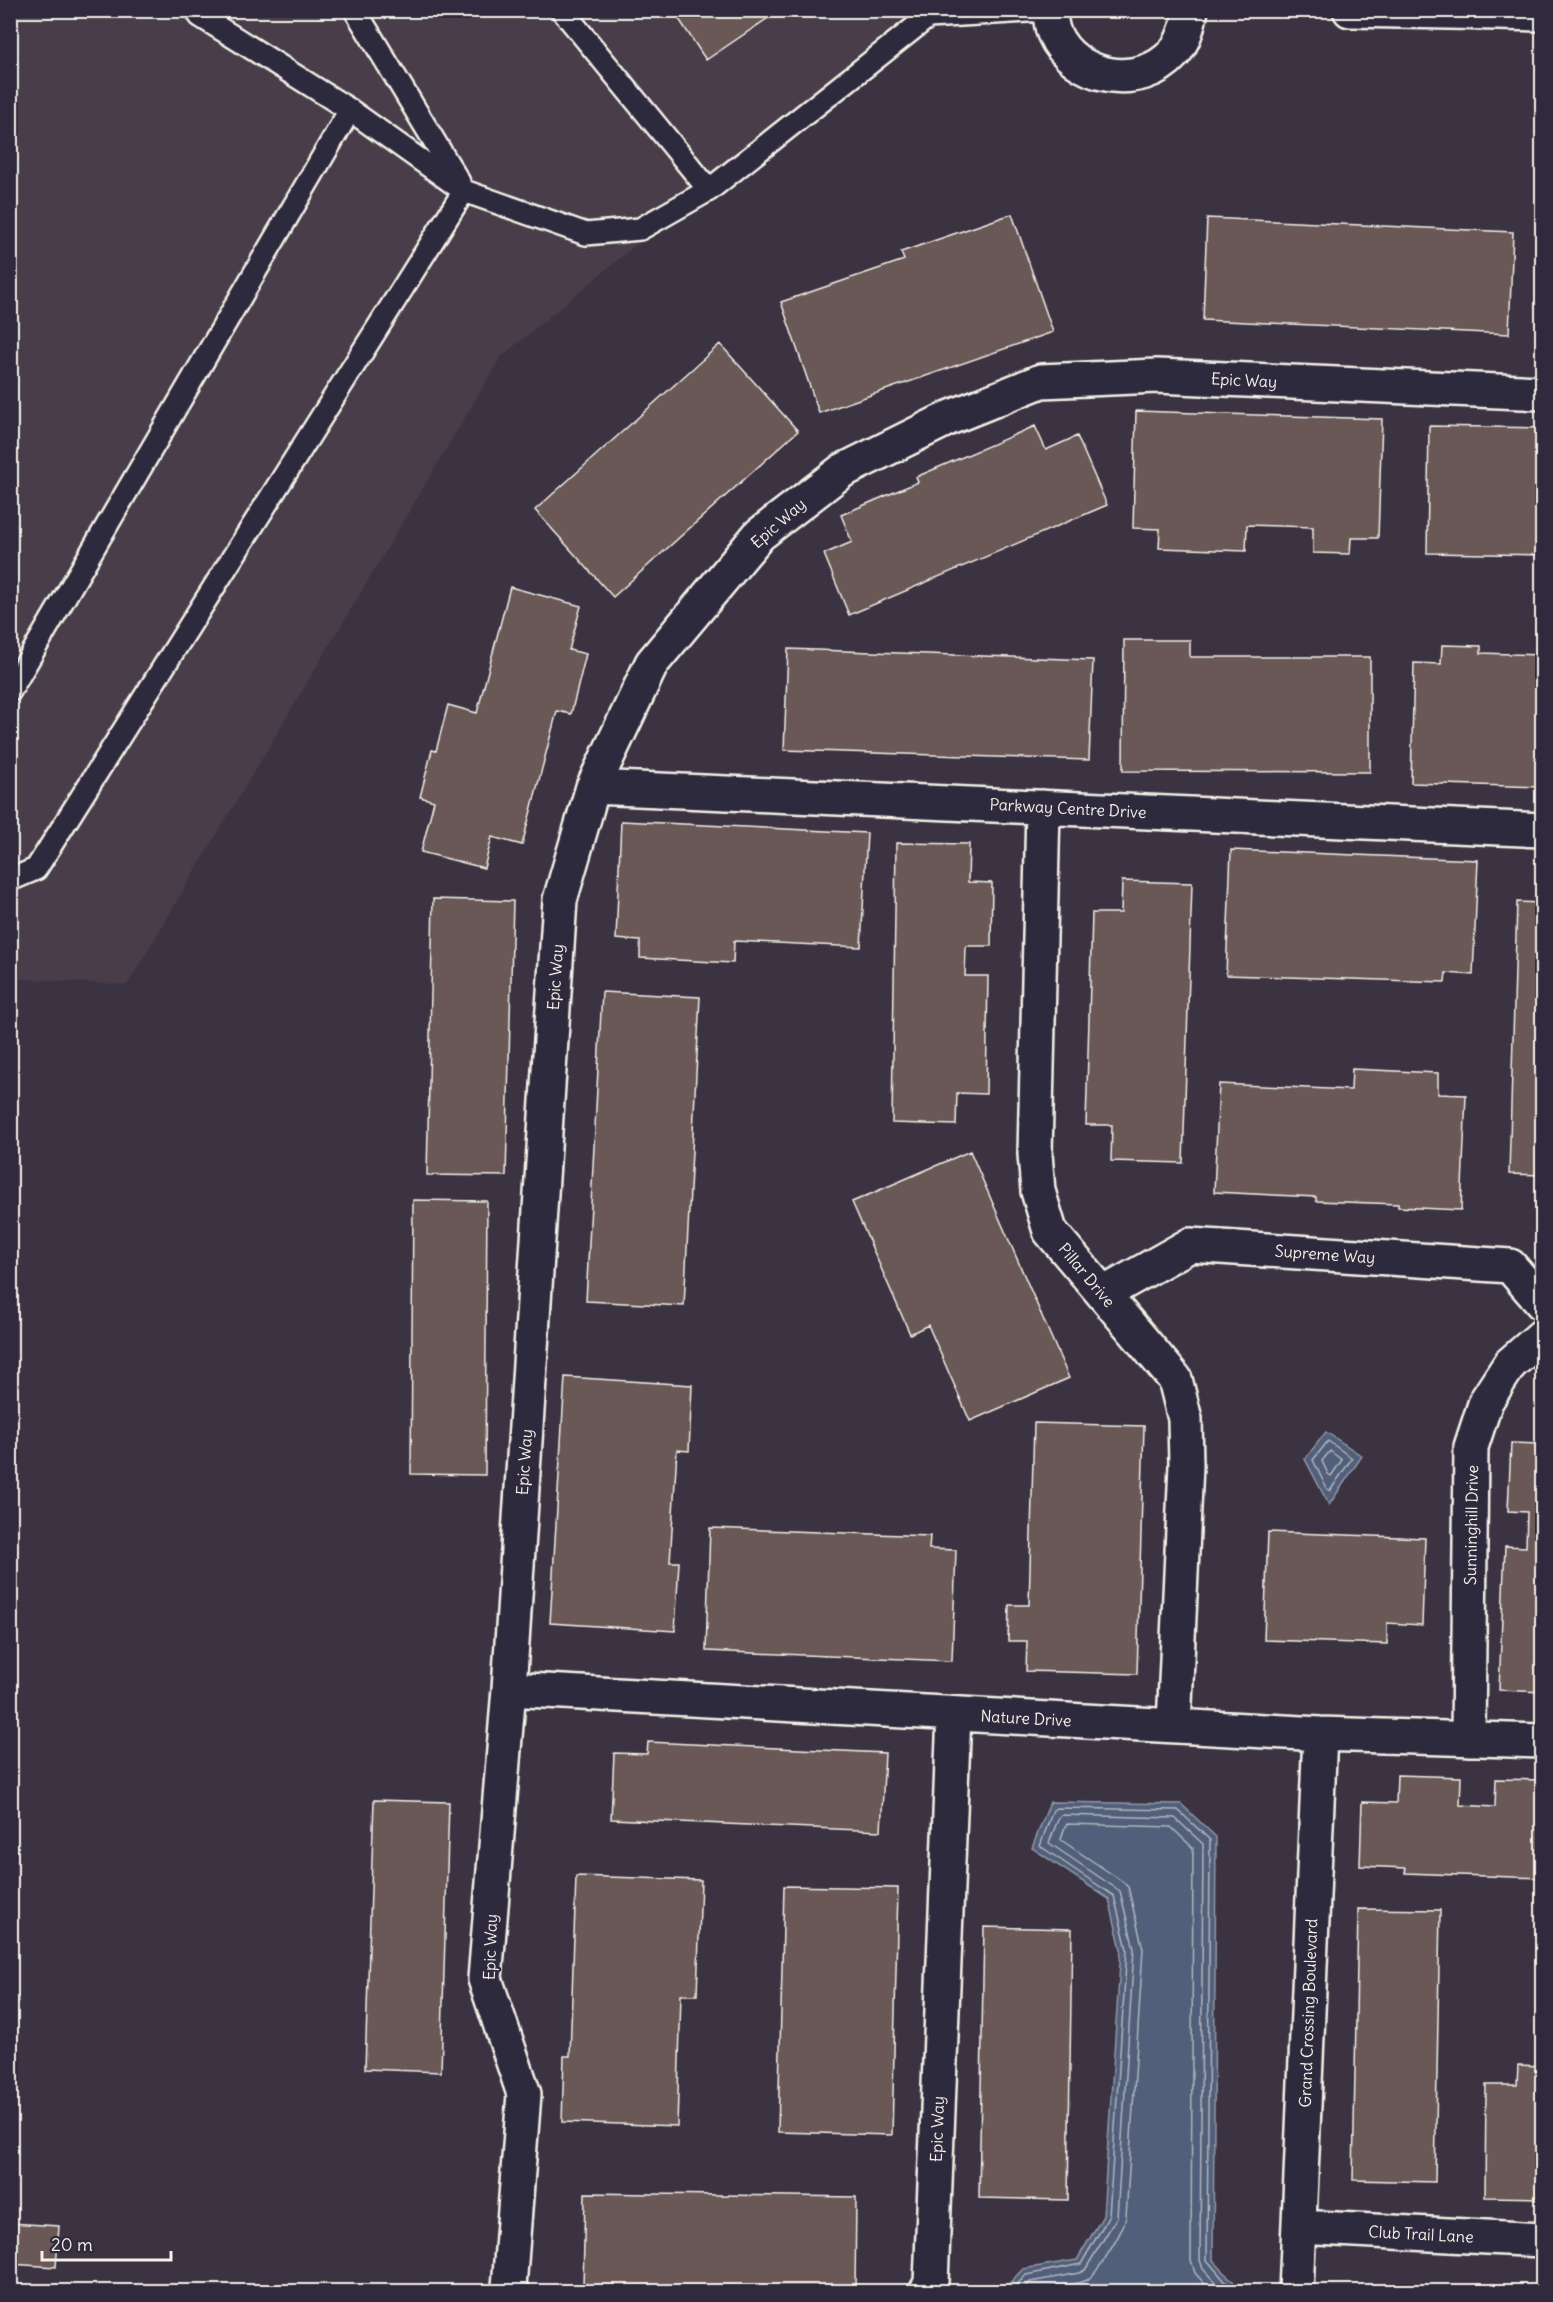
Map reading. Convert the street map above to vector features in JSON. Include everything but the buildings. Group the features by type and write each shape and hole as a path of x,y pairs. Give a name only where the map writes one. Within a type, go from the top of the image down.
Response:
{"street":[{"path":"1049,10 1054,33 1066,52 1085,67 1108,76 1132,76 1155,68 1174,53 1186,32 1191,10"},
{"path":"1350,10 1542,14"},
{"name":"Epic Way","path":"512,2292 509,2286 524,2094 485,1979 509,1689 560,900 593,787 652,663 759,536 842,471 949,418 1041,381 1169,376 1542,393"},
{"name":"Parkway Centre Drive","path":"593,787 1542,830"},
{"name":"Pillar Drive","path":"1043,807 1035,1154 1038,1191 1050,1231 1175,1379 1185,1419 1186,1465 1174,1725"},
{"name":"Supreme Way","path":"1103,1294 1190,1245 1510,1266 1542,1303"},
{"name":"Sunninghill Drive","path":"1468,1739 1471,1447 1486,1401 1510,1364 1542,1336"},
{"name":"Nature Drive","path":"509,1689 1320,1734 1542,1742"},
{"name":"Epic Way","path":"926,2292 931,2283 954,1714"},
{"name":"Grand Crossing Boulevard","path":"1297,2284 1320,1734"},
{"name":"Club Trail Lane","path":"1299,2227 1542,2240"}],"lane":[{"path":"197,10 200,16 350,110 464,191 586,234 640,229 709,190 927,14 1044,10"},
{"path":"355,10 464,191"},
{"path":"562,10 709,190"},
{"path":"10,691 350,110"},
{"path":"10,880 36,869 464,191"}],"shaded area":[{"path":"10,11 917,11 501,357 127,985 11,978"}],"water":[{"path":"1326,1432 1362,1456 1329,1505 1305,1459"},
{"path":"1050,1802 1181,1804 1216,1837 1213,2260 1242,2291 1002,2291 1023,2269 1077,2260 1103,2216 1121,1949 1109,1899 1032,1848"}]}
